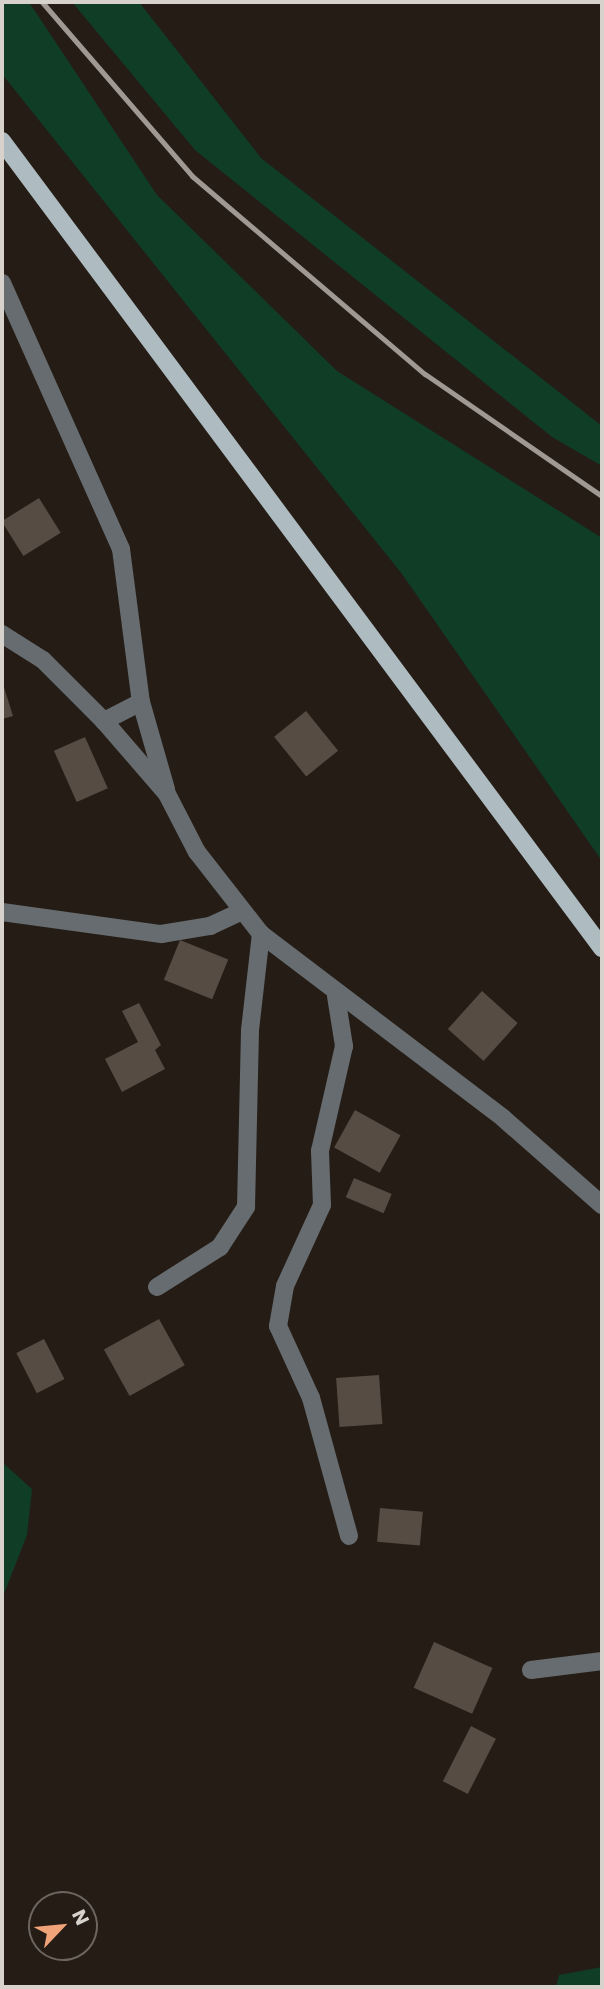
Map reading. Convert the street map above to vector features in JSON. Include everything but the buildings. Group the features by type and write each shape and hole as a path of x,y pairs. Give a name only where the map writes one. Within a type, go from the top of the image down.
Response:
{"main road":[{"path":"2,141 602,948"}],"street":[{"path":"2,283 121,549 141,702 167,794 197,852 240,912 261,934 336,996 503,1118 602,1205"},
{"path":"2,634 43,660 104,721 167,794"},
{"path":"104,721 141,702"},
{"path":"2,912 161,934 210,926 240,912"},
{"path":"157,1287 220,1247 246,1207 250,1030 261,934"},
{"path":"336,996 344,1046 320,1152 322,1205 285,1286 278,1326 311,1398 349,1536"},
{"path":"531,1670 602,1661"}],"green space":[{"path":"2,2 29,2 157,195 337,371 602,538 602,861 402,574 2,74"},
{"path":"72,2 139,2 261,158 602,426 602,466 552,437 195,150"},
{"path":"2,1462 32,1489 27,1535 2,1599"},
{"path":"602,1967 602,1987 556,1987 559,1975"}],"railway":[{"path":"42,2 192,176 425,374 602,496"}]}
